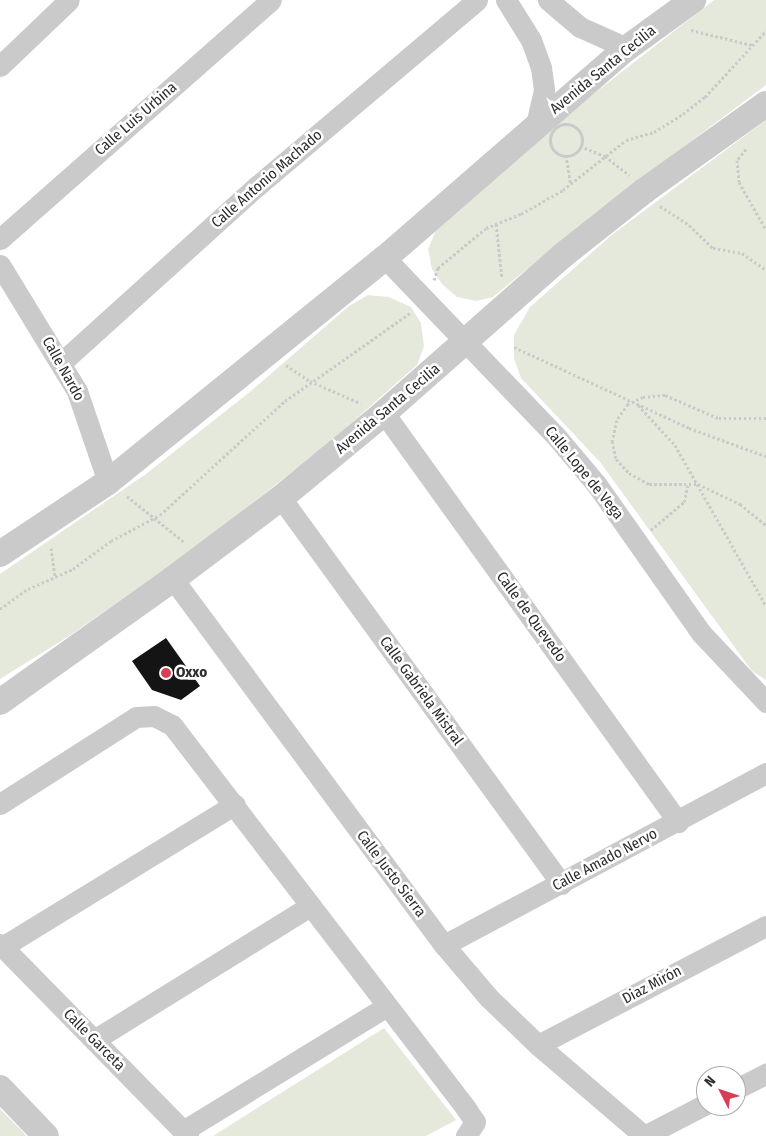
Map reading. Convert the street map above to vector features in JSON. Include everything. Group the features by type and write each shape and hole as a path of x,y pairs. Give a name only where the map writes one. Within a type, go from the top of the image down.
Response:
{"street":[{"path":"0,66 69,0"},
{"name":"Calle Luis Urbina","path":"0,239 271,0"},
{"name":"Calle Antonio Machado","path":"62,362 257,186 476,0"},
{"path":"506,0 531,40 541,68 544,90 536,125"},
{"path":"548,0 580,27 628,48"},
{"name":"Avenida Santa Cecilia","path":"0,554 108,482 385,258 536,125 628,48 693,0"},
{"name":"Avenida Santa Cecilia","path":"0,702 173,580 281,498 384,413 508,304 644,191 766,104"},
{"name":"Calle Lope de Vega","path":"385,258 529,406 597,485 701,633 766,702"},
{"name":"Calle Nardo","path":"0,265 62,362 89,418 108,482"},
{"name":"Calle de Quevedo","path":"384,413 678,822"},
{"name":"Calle Gabriela Mistral","path":"281,498 561,884"},
{"name":"Calle Justo Sierra","path":"173,580 444,945 489,998 538,1045 644,1136"},
{"path":"0,804 126,722 146,716 164,719 172,725 234,804 467,1110 475,1122 466,1136"},
{"name":"Calle Amado Nervo","path":"444,945 678,822 766,773"},
{"path":"1,945 234,804"},
{"path":"94,1040 310,906"},
{"name":"Diaz Mirón","path":"538,1045 766,926"},
{"name":"Calle Garceta","path":"1,945 186,1133"},
{"path":"186,1133 387,1006"},
{"path":"746,1084 766,1074"},
{"path":"0,1088 46,1136"},
{"path":"644,1136 696,1109"}],"path":[{"path":"661,23 752,45"},
{"path":"0,609 28,589 73,569 110,541 154,518 188,492 310,381 427,302 438,268 470,240 496,224 521,214 571,185 626,140 654,132 683,114 706,97 766,31"},
{"path":"565,124 576,127 581,136 580,146 566,156 552,148 551,137 556,128 565,124"},
{"path":"752,144 738,160 739,182 766,230"},
{"path":"580,146 605,156 712,248 742,253 766,270"},
{"path":"566,156 571,185"},
{"path":"496,224 508,304"},
{"path":"514,347 689,428 766,456"},
{"path":"310,381 384,413"},
{"path":"766,418 718,418 665,395 633,401 628,404 617,420 612,441 616,458 629,473 649,484 698,484 740,504 766,525"},
{"path":"633,401 655,420 675,445 766,606"},
{"path":"108,482 202,558"},
{"path":"649,532 684,502 688,485"}],"shaded area":[{"path":"714,0 766,0 766,85 594,214 493,297 476,301 457,297 442,284 432,269 428,249 437,228 528,145"},
{"path":"766,120 766,680 752,671 600,462 521,378 514,358 514,335 530,307 613,234"},
{"path":"368,295 389,297 411,307 421,323 424,346 417,365 325,446 190,552 69,636 0,679 0,574 146,474 251,391 349,306"},
{"path":"384,1028 456,1120 426,1136 213,1136"},
{"path":"0,1109 23,1132 26,1136 0,1136"}],"building":[{"name":"Oxxo","path":"166,638 200,686 181,700 152,690 132,661"}],"place":[{"name":"Oxxo","path":"166,673"}]}
